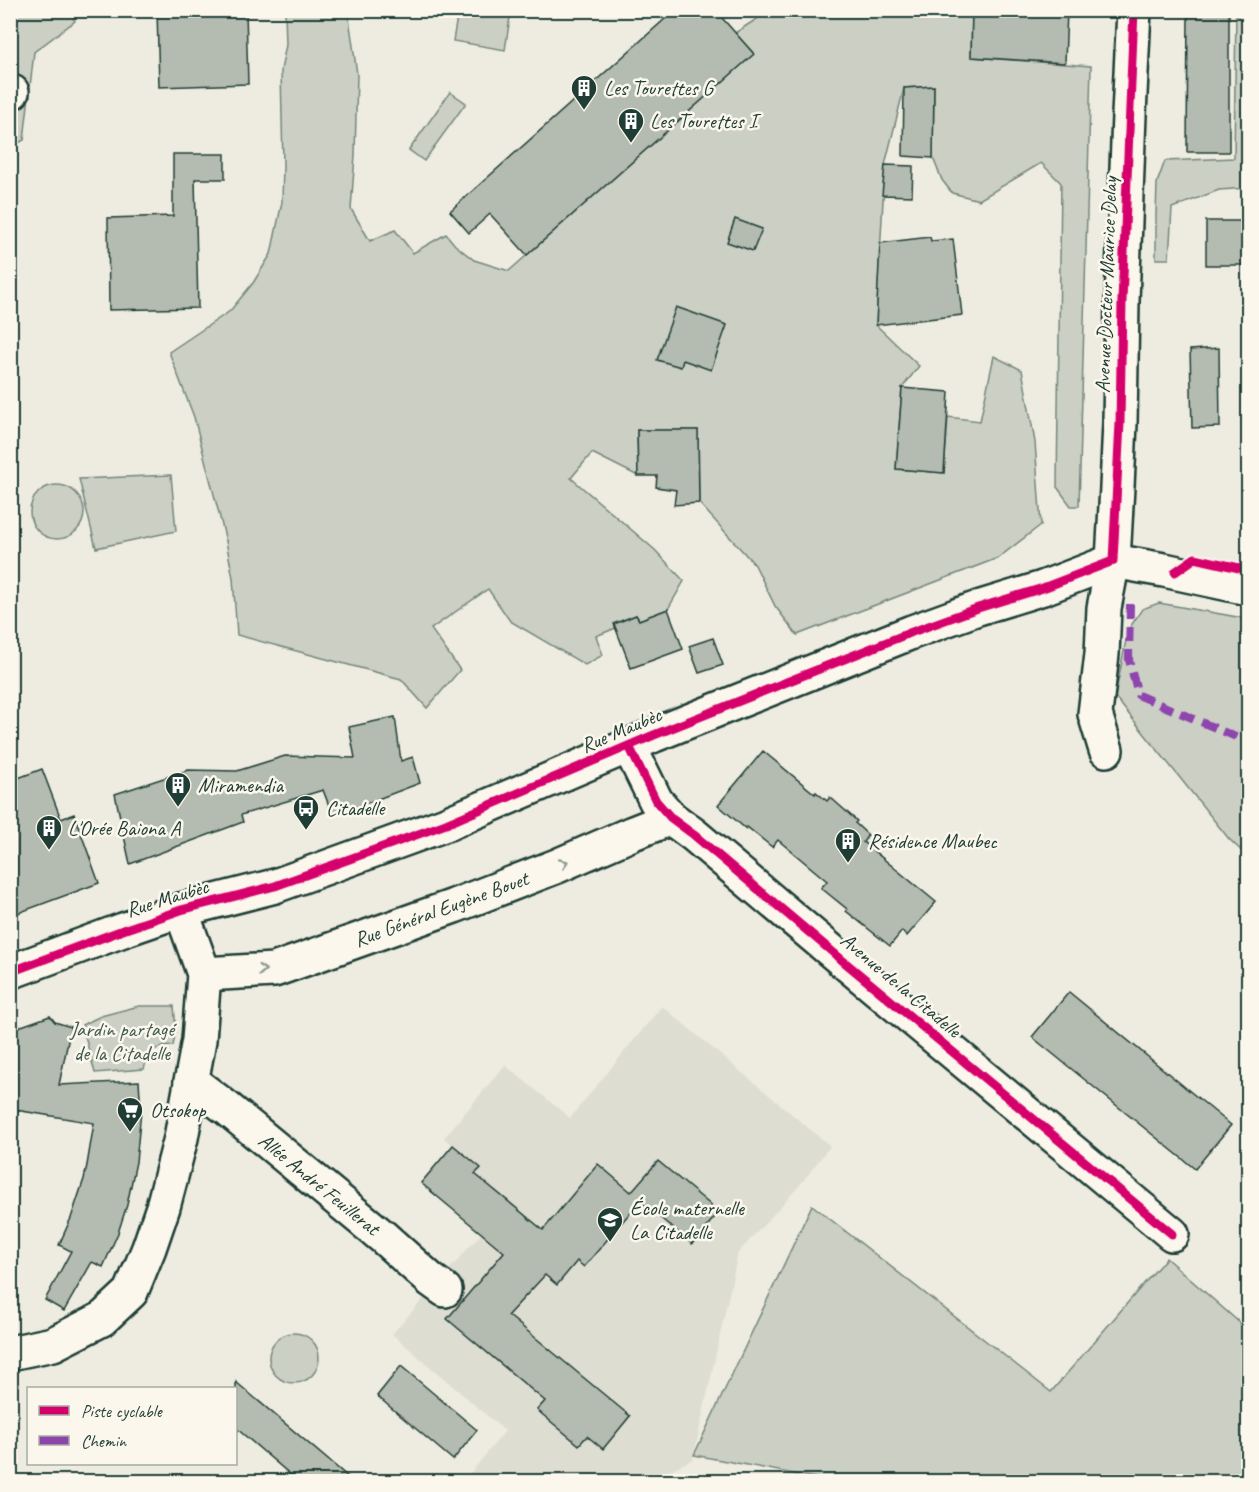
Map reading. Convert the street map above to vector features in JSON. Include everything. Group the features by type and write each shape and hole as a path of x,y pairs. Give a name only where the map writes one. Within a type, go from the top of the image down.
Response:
{"street":[{"name":"Avenue Docteur Maurice Delay","path":"1106,750 1095,714 1102,654 1104,608 1113,561 1134,10"},
{"path":"1113,561 1248,588"},
{"name":"Rue Maubèc","path":"10,972 182,910 275,886 414,836 685,722 912,632 1043,588 1113,561"},
{"name":"Avenue de la Citadelle","path":"629,747 656,801 671,818 1172,1234"},
{"name":"Rue Général Eugène Bouet","path":"204,974 274,970 460,904 671,818"},
{"path":"10,1353 53,1344 102,1319 130,1292 149,1248 164,1207 181,1138 200,1040 204,974 182,910"},
{"name":"Allée André Feuillerat","path":"191,1081 228,1109 445,1290"}],"shaded area":[{"name":"École maternelle La Citadelle","path":"662,1006 830,1146 800,1185 738,1253 693,1459 648,1481 464,1481 505,1431 392,1334 481,1234 421,1183 453,1145 444,1138 505,1065 570,1118"}],"green space":[{"path":"11,11 69,11 75,21 34,52 24,140 11,147"},
{"path":"285,11 348,11 357,74 351,209 370,241 395,230 413,253 446,234 455,245 474,260 509,271 754,54 735,33 769,11 972,11 971,57 1091,66 1079,506 1071,506 1057,487 1061,183 1041,163 979,200 952,193 942,180 933,158 934,86 904,88 885,165 876,325 919,366 902,388 896,469 944,473 948,417 980,421 994,356 1022,370 1035,442 1041,525 998,558 797,635 775,606 755,565 699,503 698,430 637,430 638,476 592,453 571,478 655,550 684,581 668,609 639,620 636,615 615,623 616,628 596,636 603,655 585,665 510,621 488,589 431,629 460,670 427,708 401,679 237,635 233,578 226,541 194,417 169,352 230,311 253,283 271,254 282,202 281,70 286,45"},
{"path":"458,11 511,11 505,50 453,41"},
{"path":"1236,11 1248,11 1248,188 1219,190 1172,208 1169,259 1156,259 1157,183 1165,161 1234,158"},
{"path":"450,92 466,103 424,161 409,150"},
{"path":"171,475 176,531 96,548 79,479"},
{"path":"57,485 67,487 76,493 82,502 84,512 82,522 76,531 67,537 57,539 47,537 38,531 32,522 30,512 32,502 38,493 47,487"},
{"path":"1159,603 1248,619 1248,857 1229,839 1115,697 1128,630 1142,609"},
{"name":"Jardin partagé de la Citadelle","path":"139,1006 174,1006 176,1030 173,1046 161,1047 153,1051 144,1069 95,1073 82,1025 101,1016"},
{"path":"812,1205 1051,1392 1166,1258 1248,1330 1248,1481 821,1482 821,1479 694,1455"},
{"path":"289,1333 299,1333 312,1340 319,1353 319,1363 312,1376 299,1383 289,1383 280,1379 273,1372 269,1363 269,1353 273,1344 280,1337"}],"building":[{"path":"157,10 246,10 248,84 159,87"},
{"path":"675,10 715,10 754,54 527,255 490,214 469,233 450,211"},
{"path":"972,10 1067,10 1065,63 971,57"},
{"path":"1188,10 1229,10 1229,152 1187,152"},
{"path":"934,86 933,158 903,156 904,88"},
{"path":"173,154 225,154 225,179 195,179 198,308 109,310 108,218 173,216"},
{"path":"885,165 913,166 912,196 882,195"},
{"path":"735,219 762,229 753,251 727,242"},
{"path":"1206,221 1248,221 1248,265 1206,265"},
{"path":"930,237 931,241 953,239 962,315 876,325 880,243"},
{"path":"676,307 727,325 711,370 683,360 681,367 657,360"},
{"path":"1219,348 1220,427 1192,428 1190,350"},
{"path":"902,388 949,392 944,473 896,469"},
{"path":"637,430 698,430 699,503 674,505 676,490 656,487 657,476 638,476"},
{"path":"668,609 683,649 631,668 614,624 636,615 639,620"},
{"path":"713,638 723,665 699,673 689,646"},
{"path":"395,717 401,761 413,757 420,783 333,816 323,790 241,815 243,822 130,864 115,794 188,770 237,771 285,756 355,758 349,727"},
{"name":"Résidence Maubec","path":"763,751 815,794 816,792 827,801 830,797 857,821 855,823 868,835 863,842 936,902 907,936 902,931 890,946 821,888 827,881 778,840 772,847 718,805"},
{"name":"L'Orée Baiona A","path":"42,769 61,819 74,814 99,883 10,916 10,781"},
{"path":"1069,992 1231,1125 1195,1169 1032,1037"},
{"path":"50,1016 55,1022 71,1027 59,1085 139,1081 141,1111 136,1162 127,1205 118,1233 103,1267 92,1262 64,1311 45,1300 71,1251 59,1245 84,1179 94,1123 10,1109 10,1030"},
{"path":"453,1145 481,1168 475,1174 543,1230 598,1164 631,1192 658,1161 719,1212 692,1244 640,1201 584,1267 577,1261 557,1285 545,1275 508,1315 630,1416 603,1449 587,1436 579,1445 537,1410 545,1401 447,1319 504,1252 421,1183"},
{"path":"401,1366 477,1430 453,1460 377,1396"},
{"path":"236,1382 354,1482 299,1482 237,1429"}],"marked path":[{"path":"1130,604 1129,660 1138,695 1248,742"}],"cycle path":[{"path":"10,972 181,910 275,886 446,824 654,735 912,632 1043,588 1113,561 1134,10"},
{"path":"1175,572 1195,558 1248,570"},
{"path":"629,746 656,801 671,818 1172,1234"}],"place":[{"name":"Les Tourettes G","path":"584,111"},
{"name":"Les Tourettes I","path":"631,144"},
{"name":"Miramendia","path":"178,808"},
{"name":"Citadelle","path":"306,831"},
{"name":"L'Orée Baiona A","path":"49,851"},
{"name":"Résidence Maubec","path":"848,864"},
{"name":"Otsokop","path":"130,1133"},
{"name":"École maternelle La Citadelle","path":"610,1243"}]}
